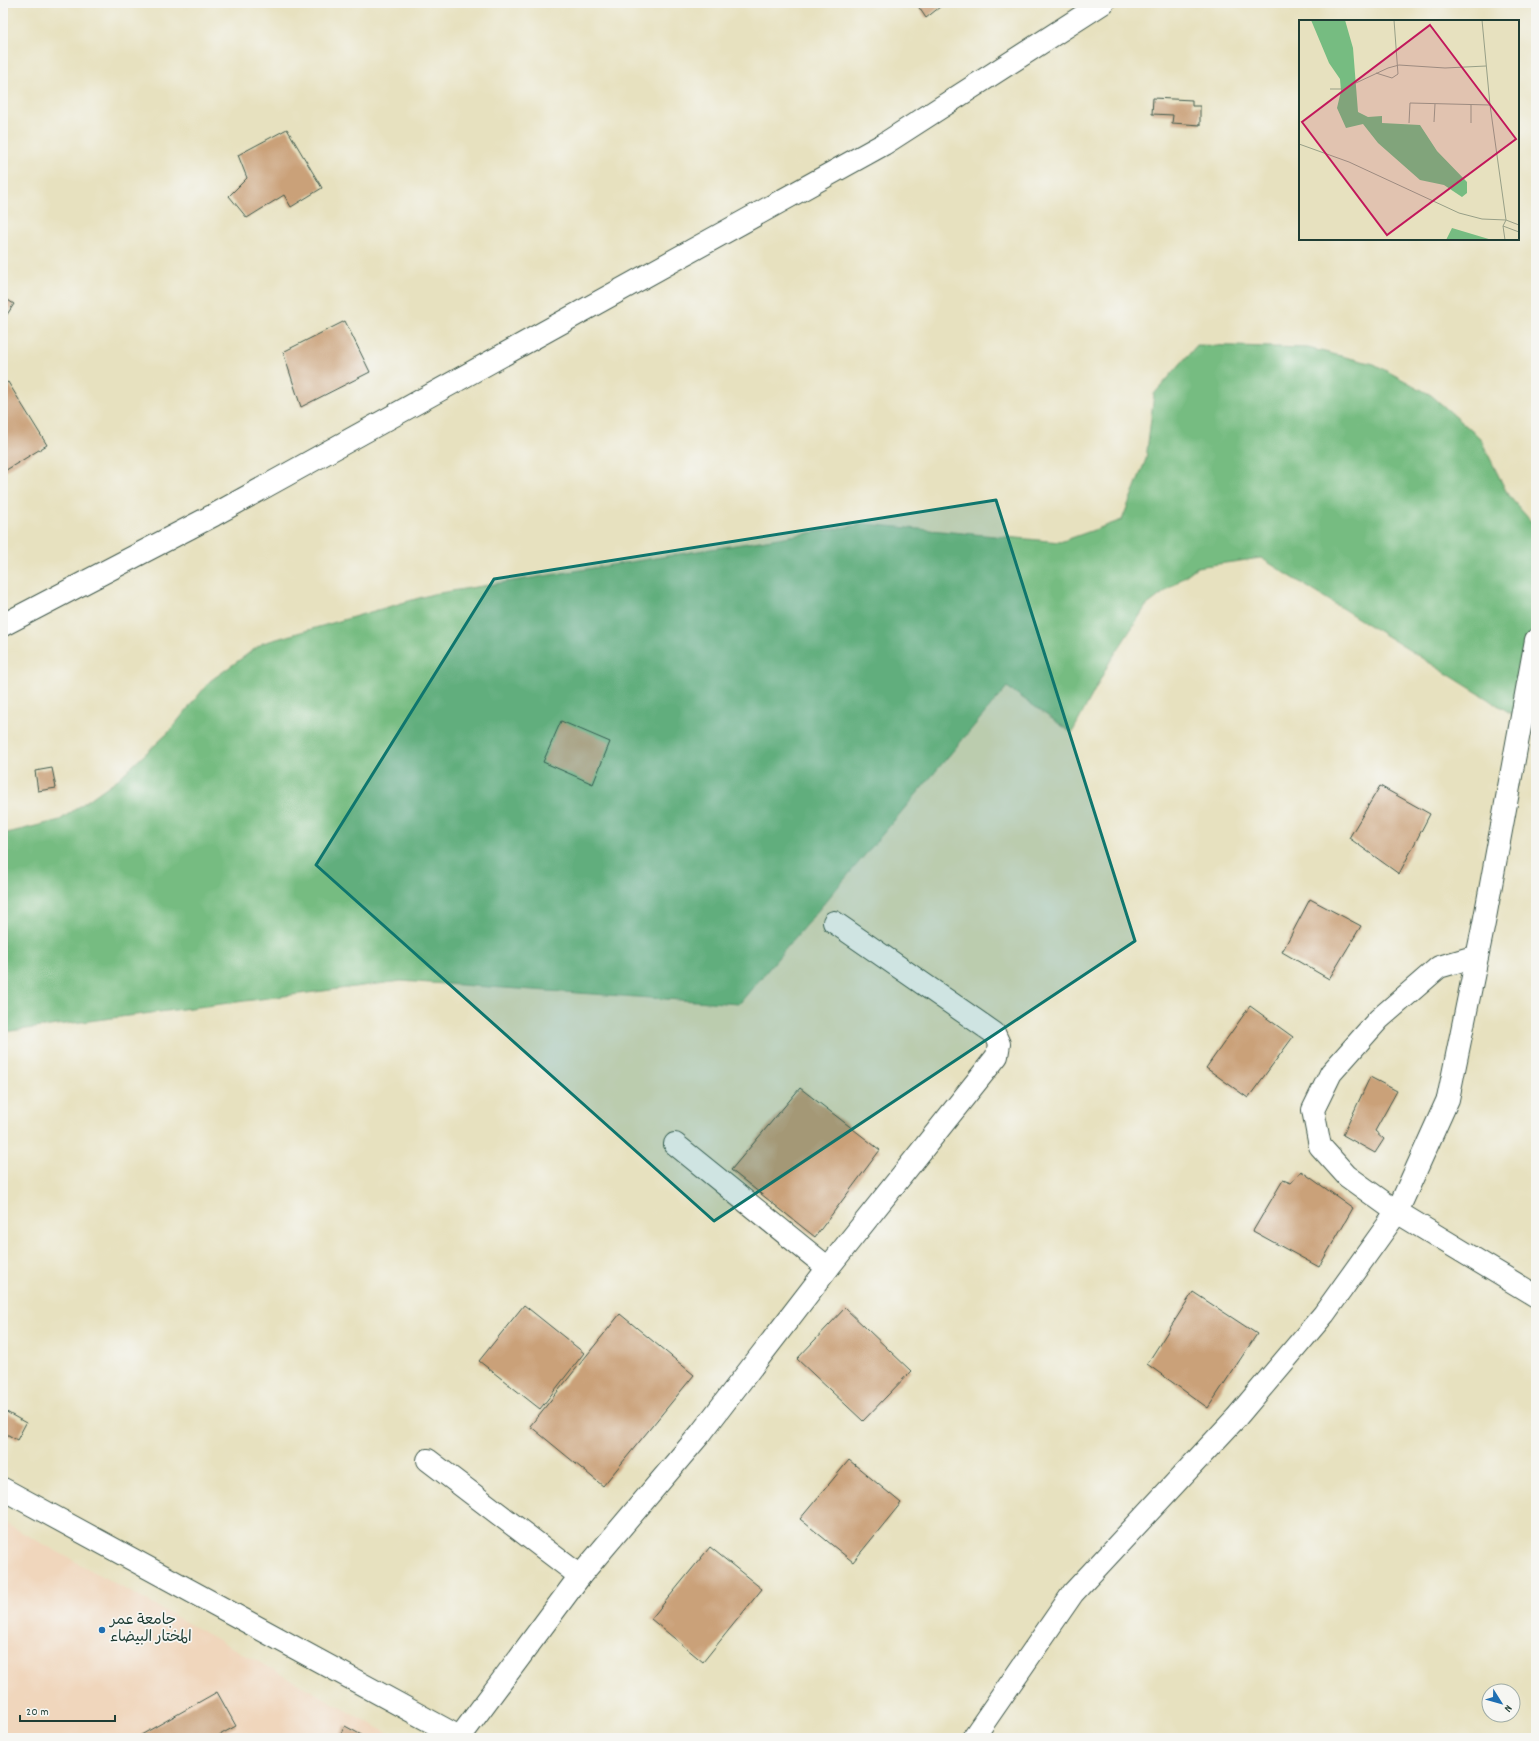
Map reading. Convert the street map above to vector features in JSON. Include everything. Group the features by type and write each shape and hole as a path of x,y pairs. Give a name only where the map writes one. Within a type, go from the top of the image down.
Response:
{"street":[{"path":"3,625 214,515 884,144 1103,3"},
{"path":"973,1738 1073,1593 1174,1486 1262,1387 1324,1314 1398,1212 1448,1099 1477,956 1536,640"},
{"path":"3,1489 460,1738 580,1576 701,1432 828,1268 997,1056 999,1044 994,1033 834,922"},
{"path":"1477,956 1439,967 1380,1019 1331,1073 1313,1110 1320,1146 1347,1176 1398,1212 1536,1296"},
{"path":"675,1144 828,1268"},
{"path":"428,1460 580,1576"}],"highlighted area":[{"path":"996,500 1135,941 714,1221 316,865 494,579"}],"shaded area":[{"name":"جامعة عمر المختار البيضاء","path":"3,1522 397,1738 3,1738"}],"green space":[{"path":"1197,345 1308,348 1374,364 1431,395 1480,438 1508,495 1536,527 1536,729 1261,558 1197,567 1146,606 1109,663 1072,733 1007,687 739,1004 401,981 3,1032 3,834 60,820 118,779 168,733 210,681 263,643 433,594 865,524 1060,542 1122,520 1146,459 1154,394"}],"building":[{"path":"916,3 945,3 926,18"},
{"path":"1153,98 1192,100 1192,106 1200,106 1200,125 1172,123 1173,115 1152,114"},
{"path":"287,129 322,188 291,207 284,195 247,218 229,196 247,178 238,155"},
{"path":"3,297 14,304 6,316 3,314"},
{"path":"345,321 370,372 301,407 283,352"},
{"path":"8,382 47,445 3,472 3,385"},
{"path":"561,721 610,742 593,784 543,762"},
{"path":"52,768 56,788 38,791 35,771"},
{"path":"1380,786 1430,814 1399,874 1349,838"},
{"path":"1310,899 1361,926 1329,979 1282,952"},
{"path":"1250,1006 1293,1037 1248,1098 1206,1068"},
{"path":"1370,1077 1397,1091 1375,1131 1384,1139 1375,1153 1343,1135"},
{"path":"800,1088 880,1150 815,1237 731,1170"},
{"path":"1301,1171 1353,1208 1319,1267 1253,1231 1283,1180 1291,1183"},
{"path":"1193,1292 1257,1334 1208,1408 1147,1364"},
{"path":"524,1305 584,1353 540,1409 479,1361"},
{"path":"845,1308 911,1371 863,1421 797,1359"},
{"path":"620,1314 694,1375 603,1486 530,1426"},
{"path":"3,1410 26,1423 17,1440 3,1432"},
{"path":"849,1460 901,1503 853,1562 800,1519"},
{"path":"710,1547 762,1589 703,1662 651,1619"},
{"path":"217,1692 236,1726 214,1738 142,1738 141,1735"},
{"path":"345,1726 367,1738 338,1738"}],"place":[{"name":"جامعة عمر المختار البيضاء","path":"102,1630"}]}
